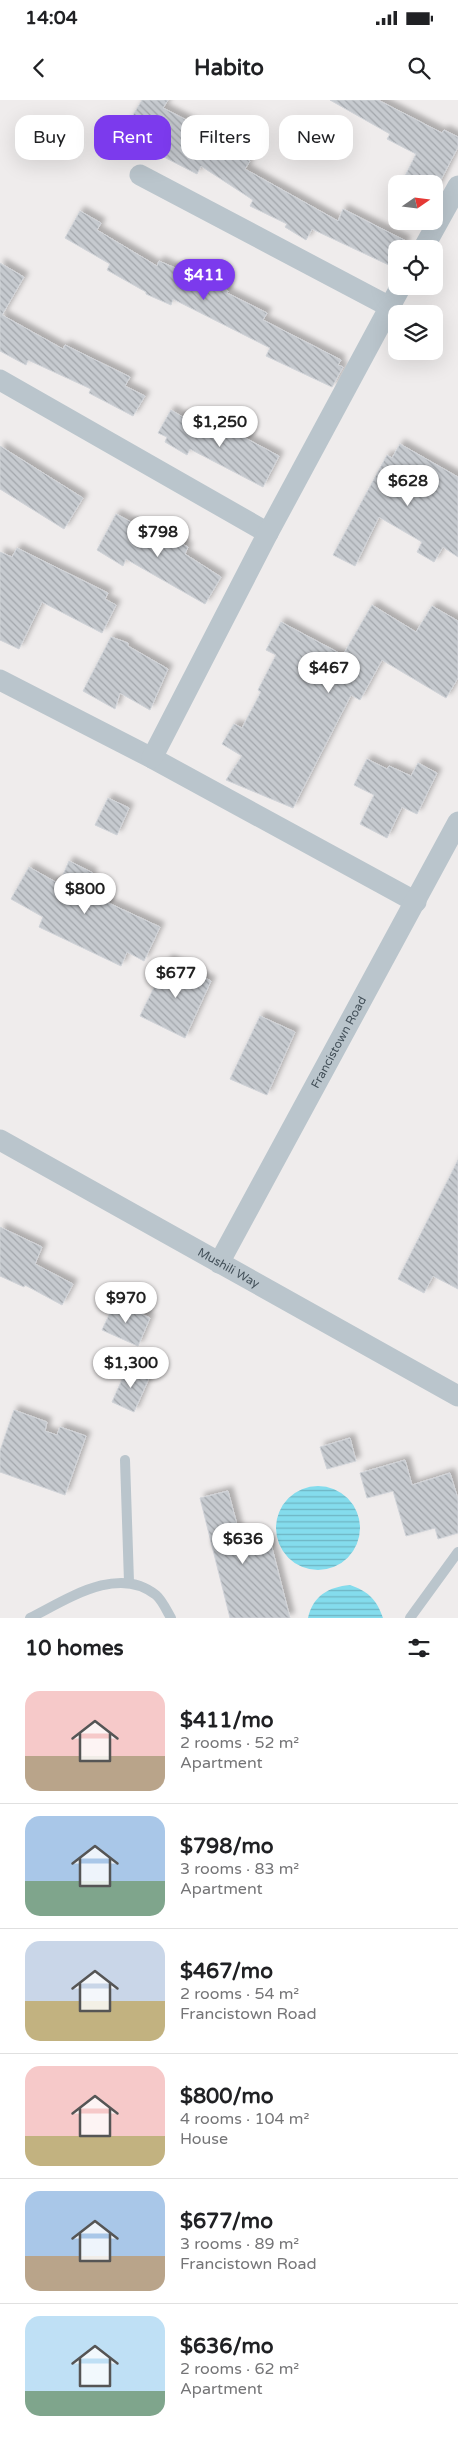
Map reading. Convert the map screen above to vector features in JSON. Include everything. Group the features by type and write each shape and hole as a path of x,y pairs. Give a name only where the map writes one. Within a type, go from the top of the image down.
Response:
{"street":[{"path":"140,175 388,306"},
{"path":"428,240 458,186"},
{"path":"152,758 268,533 388,311"},
{"path":"0,380 268,533"},
{"path":"0,680 152,758 416,902"},
{"name":"Francistown Road","path":"219,1263 458,822"},
{"name":"Mushili Way","path":"0,1140 458,1396"}],"lane":[{"path":"125,1460 129,1582"},
{"path":"410,1618 458,1552"},
{"path":"30,1618 86,1589 129,1582 157,1595 171,1618"}],"water":[{"path":"318,1486 334,1489 348,1498 357,1512 360,1528 357,1544 348,1558 334,1567 318,1570 302,1567 288,1558 279,1544 276,1528 279,1512 288,1498 302,1489"},
{"path":"350,1585 367,1593 375,1601 383,1618 308,1618 310,1610 323,1594 335,1588"}],"building":[{"path":"142,100 168,100 163,108 181,117 181,160 248,160 250,161 245,169 338,221 343,209 404,240 388,240 388,265 312,229 306,240 285,227 287,224 250,206 253,200 201,166 197,174 170,160 171,115 133,115"},
{"path":"330,100 378,100 442,133 444,130 458,137 458,147 443,176 406,175 416,154 387,139 390,134"},
{"path":"80,211 101,223 97,230 157,266 159,261 228,291 227,293 267,313 263,320 341,360 338,365 343,367 332,387 266,356 270,348 173,299 171,305 146,294 146,292 107,270 110,264 65,238"},
{"path":"0,263 24,277 2,315 63,349 65,345 130,377 125,386 145,396 133,416 89,393 91,389 28,360 26,365 0,351"},
{"path":"171,410 212,434 217,423 279,456 263,487 190,449 187,455 165,442 167,437 158,433"},
{"path":"400,444 458,477 458,557 443,547 434,562 417,552 422,542 379,517 355,566 333,555 387,455 392,458"},
{"path":"0,446 83,498 64,529 0,489"},
{"path":"116,514 162,538 164,534 188,547 185,554 221,577 205,604 126,559 123,566 97,550"},
{"path":"17,548 108,593 105,599 116,605 102,633 42,602 19,649 0,640 0,552 12,557"},
{"path":"372,605 416,632 432,606 458,621 458,678 446,698 382,660 360,700 351,695 293,808 226,780 242,756 222,744 234,724 242,728 261,692 258,690 276,655 266,650 281,622 343,655"},
{"path":"111,637 128,643 128,646 168,669 150,710 120,693 115,709 83,691"},
{"path":"367,759 387,769 389,766 411,776 418,763 437,773 417,814 402,807 387,838 360,824 374,795 354,785"},
{"path":"108,798 129,808 117,835 95,825"},
{"path":"69,861 93,873 85,892 160,927 144,961 127,952 121,966 39,927 43,917 11,899 29,867 59,884"},
{"path":"168,959 211,981 185,1038 140,1016"},
{"path":"260,1016 295,1032 267,1095 230,1079"},
{"path":"458,1160 458,1289 433,1276 424,1293 398,1279"},
{"path":"0,1227 42,1247 35,1264 73,1284 62,1305 25,1285 24,1287 0,1276"},
{"path":"115,1302 150,1318 138,1346 102,1330"},
{"path":"128,1366 150,1376 134,1412 112,1402"},
{"path":"14,1410 47,1422 45,1431 57,1435 60,1427 86,1436 65,1495 0,1472 0,1451"},
{"path":"350,1438 356,1461 327,1469 320,1447"},
{"path":"405,1460 412,1485 450,1473 458,1499 458,1533 438,1539 435,1528 406,1536 393,1491 367,1498 360,1473"},
{"path":"228,1491 243,1547 270,1540 290,1618 230,1618 200,1498"}]}
